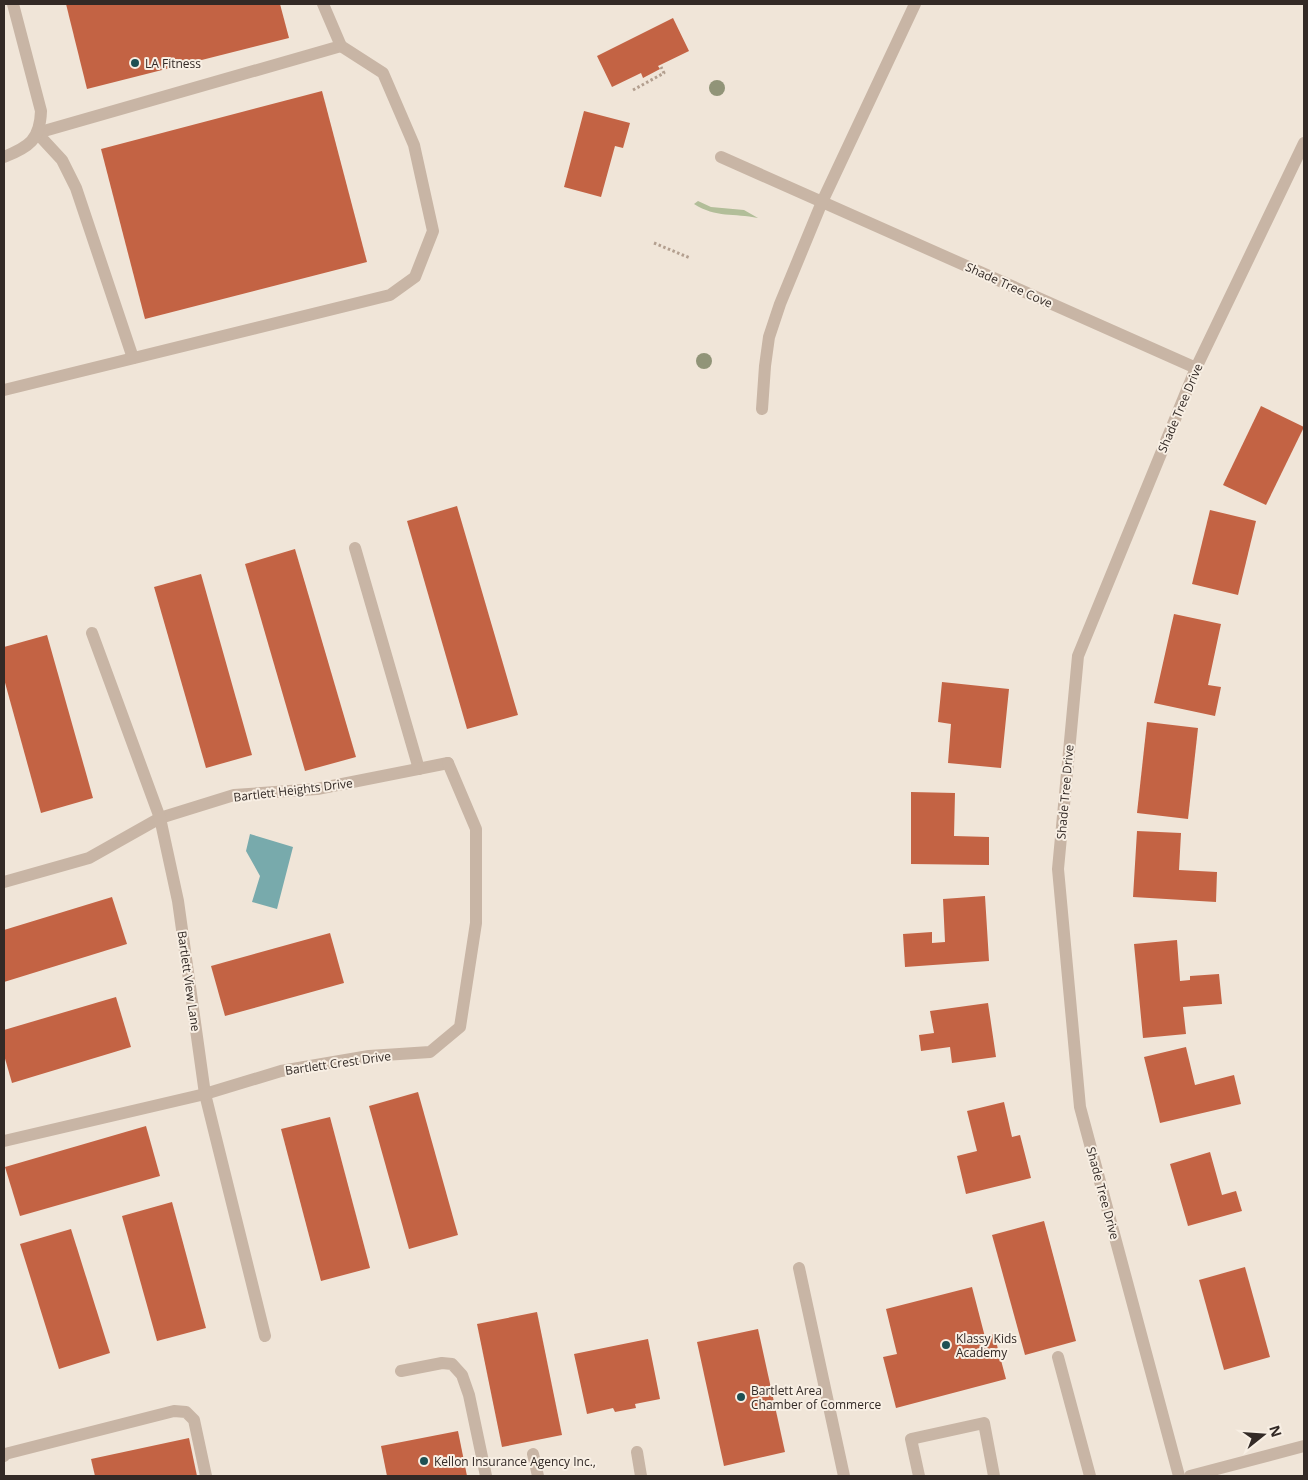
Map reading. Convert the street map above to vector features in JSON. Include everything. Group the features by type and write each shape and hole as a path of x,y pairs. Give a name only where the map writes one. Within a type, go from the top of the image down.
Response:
{"street":[{"path":"4,157 26,147 38,133 41,111 13,4"},
{"path":"4,390 390,295 415,277 433,231 414,145 383,73 341,46 323,4"},
{"path":"762,408 769,338 780,304 822,202 915,4"},
{"path":"38,133 341,46"},
{"path":"38,133 62,160 76,188 133,358"},
{"name":"Shade Tree Drive","path":"1179,1476 1080,1107 1058,869 1078,656 1196,368 1304,142"},
{"name":"Shade Tree Cove","path":"722,156 1196,368"},
{"path":"355,548 419,769"},
{"name":"Bartlett View Lane","path":"92,633 160,818 178,901 205,1094 265,1336"},
{"name":"Bartlett Heights Drive","path":"4,882 89,858 160,818 234,795 317,789 448,763"},
{"name":"Bartlett Crest Drive","path":"4,1141 205,1094 281,1071 369,1056 430,1052 460,1027 476,923 476,829 448,763"},
{"path":"799,1268 844,1476"},
{"path":"1058,1358 1090,1476"},
{"path":"401,1371 442,1362 452,1364 462,1375 469,1395 486,1476"},
{"path":"4,1456 5,1454 174,1411 186,1412 194,1420 206,1476"},
{"path":"919,1476 911,1439 984,1423 994,1476"},
{"path":"1190,1476 1304,1446"},
{"path":"637,1452 641,1476"},
{"path":"533,1454 538,1476"}],"path":[{"path":"633,90 664,73 661,67"},
{"path":"654,242 690,258"}],"green space":[{"path":"698,201 711,207 744,210 758,218 710,211 694,204"}],"water":[{"path":"250,834 293,847 277,909 252,902 260,876 246,851"}],"building":[{"name":"LA Fitness","path":"66,4 280,4 289,38 87,89"},
{"path":"673,18 689,51 658,66 660,69 643,78 641,73 612,87 597,56"},
{"path":"322,91 367,262 145,319 101,149"},
{"path":"584,111 630,123 623,148 615,146 601,197 564,187"},
{"path":"1261,406 1304,427 1266,505 1223,485"},
{"path":"457,506 518,715 467,729 407,521"},
{"path":"1210,510 1256,521 1238,595 1192,584"},
{"path":"295,549 356,757 305,771 245,564"},
{"path":"201,574 252,755 206,768 154,587"},
{"path":"1174,614 1221,624 1208,685 1221,687 1215,716 1154,703"},
{"path":"47,635 93,798 41,813 4,679 4,647"},
{"path":"942,682 1009,689 1001,768 948,763 951,724 938,722"},
{"path":"1147,722 1198,728 1188,819 1137,813"},
{"path":"911,792 955,793 954,836 989,837 989,865 911,864"},
{"path":"1137,831 1181,833 1179,870 1217,872 1216,902 1133,897"},
{"path":"985,896 989,961 905,967 903,934 932,932 932,943 945,942 943,899"},
{"path":"112,897 127,944 4,982 4,930"},
{"path":"330,933 344,983 225,1016 211,966"},
{"path":"1177,940 1180,981 1190,980 1190,976 1219,974 1222,1004 1183,1007 1186,1034 1143,1038 1134,944"},
{"path":"116,997 131,1047 12,1083 4,1055 4,1030"},
{"path":"988,1003 996,1057 952,1063 950,1047 921,1051 919,1035 934,1033 930,1011"},
{"path":"1186,1047 1195,1085 1234,1075 1241,1104 1160,1123 1144,1057"},
{"path":"418,1092 458,1235 409,1249 369,1106"},
{"path":"1004,1102 1012,1137 1020,1135 1031,1178 966,1194 957,1156 977,1151 967,1111"},
{"path":"330,1117 370,1268 321,1281 281,1129"},
{"path":"146,1126 160,1176 20,1216 5,1167"},
{"path":"1210,1152 1222,1195 1236,1191 1242,1211 1188,1226 1170,1164"},
{"path":"172,1202 206,1328 157,1341 122,1216"},
{"path":"1044,1221 1076,1341 1025,1355 992,1235"},
{"path":"71,1229 110,1353 59,1369 20,1244"},
{"path":"1245,1267 1270,1357 1224,1370 1199,1280"},
{"name":"Klassy Kids Academy","path":"972,1287 985,1337 994,1334 1006,1379 896,1408 883,1357 897,1354 886,1309"},
{"path":"537,1312 562,1435 502,1447 477,1324"},
{"name":"Bartlett Area Chamber of Commerce","path":"758,1329 785,1452 724,1466 697,1342"},
{"path":"648,1339 660,1399 635,1404 636,1408 615,1412 613,1408 587,1414 574,1354"},
{"name":"Kellon Insurance Agency Inc.,","path":"458,1431 467,1476 387,1476 381,1446"},
{"path":"189,1438 197,1476 95,1476 91,1459"}],"place":[{"name":"LA Fitness","path":"135,63"},
{"name":"Klassy Kids Academy","path":"946,1345"},
{"name":"Bartlett Area Chamber of Commerce","path":"741,1397"},
{"name":"Kellon Insurance Agency Inc.,","path":"424,1461"}]}
